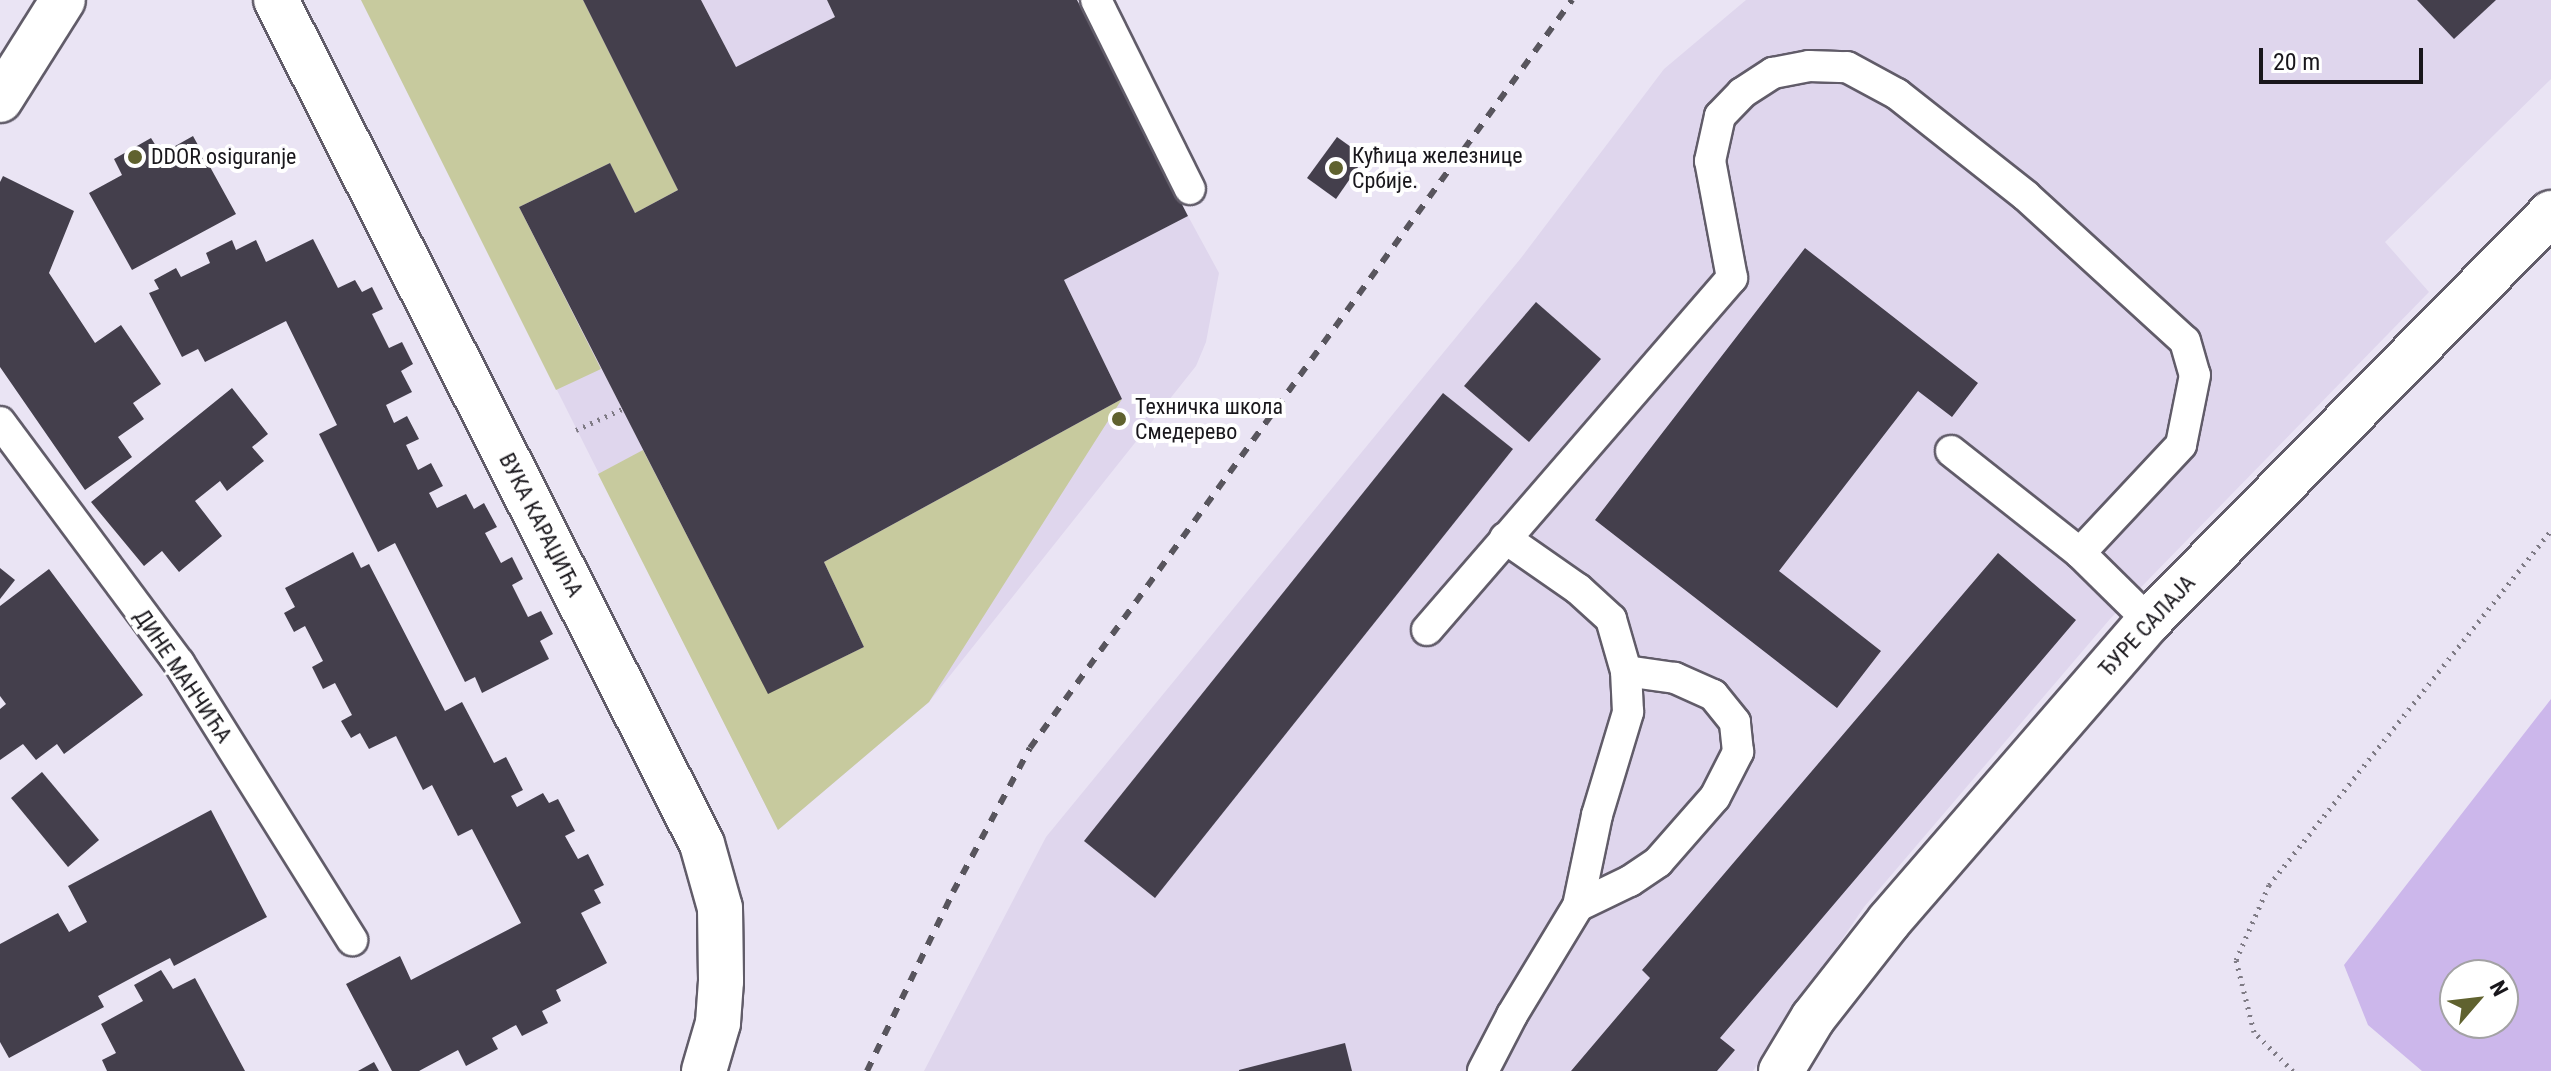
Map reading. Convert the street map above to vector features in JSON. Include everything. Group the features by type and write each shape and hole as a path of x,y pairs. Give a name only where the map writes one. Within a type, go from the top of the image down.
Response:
{"street":[{"path":"0,100 63,0"},
{"name":"ВУКА КАРАЏИЋА","path":"276,0 702,844 720,908 721,981 718,1023 704,1071"},
{"name":"ЂУРЕ САЛАЈА","path":"1781,1071 1813,1018 1889,921 2149,621 2551,213"}],"lane":[{"path":"1096,0 1190,189"},
{"path":"1427,630 1732,278 1710,161 1720,116 1742,93 1773,73 1809,66 1847,67 1897,94 2026,196 2185,341 2195,375 2181,445 2080,553"},
{"name":"ДИНЕ МАНЧИЋА","path":"0,422 179,663 352,940"},
{"path":"1951,451 2080,553 2149,621"},
{"path":"1483,1071 1512,1015 1578,906 1597,815 1628,712 1626,671 1611,619 1578,589 1505,538"},
{"path":"1578,906 1630,881 1658,862 1715,797 1738,752 1735,722 1713,695 1675,678 1626,671"}],"path":[{"path":"576,430 622,409"},
{"path":"2293,1071 2254,1032 2236,960 2269,885 2551,530"}],"shaded area":[{"name":"Техничка школа Смедерево","path":"361,0 583,0 635,213 610,163 519,207 768,693 864,647 824,562 1122,399 1064,280 1188,216 1219,273 1206,342 1196,366 929,702 778,830"},
{"path":"701,0 827,0 835,17 736,67"},
{"path":"1746,0 2551,0 2551,79 2385,242 2429,292 2110,619 1864,907 1753,1071 924,1071 1046,837 1521,258 1664,69"},
{"path":"2551,699 2551,1071 2422,1071 2368,1025 2344,965"}],"green space":[{"path":"361,0 583,0 678,190 635,213 610,163 519,207 601,369 556,390"},
{"path":"1122,399 929,702 778,830 598,474 643,450 768,693 864,647 824,562"}],"building":[{"name":"Техничка школа Смедерево","path":"583,0 701,0 736,67 835,17 827,0 1077,0 1188,216 1064,280 1122,399 824,562 864,647 768,694 519,207 610,163 635,213 678,190"},
{"path":"2417,0 2496,0 2454,39"},
{"path":"193,136 236,214 132,270 89,193 122,175 114,159 151,138 161,154"},
{"name":"Кућица железнице Србије.","path":"1337,137 1365,157 1336,199 1307,178"},
{"path":"3,176 74,211 49,273 95,343 121,325 161,384 133,403 144,419 118,437 132,457 85,490 0,367 0,182"},
{"path":"313,239 338,288 355,280 362,292 372,287 383,309 372,314 389,348 402,342 413,364 401,371 412,392 386,405 394,423 407,416 419,439 406,445 418,470 431,463 443,486 429,493 437,508 466,494 474,509 484,503 497,527 485,533 501,563 512,557 523,579 512,585 528,617 541,611 553,634 540,641 549,659 482,693 475,677 465,682 395,543 378,552 319,434 337,425 286,321 205,362 198,349 182,357 149,293 159,289 154,280 176,268 181,277 210,263 206,253 232,240 236,250 256,240 266,262"},
{"path":"1805,248 1978,383 1952,417 1918,391 1779,571 1881,651 1837,708 1595,520"},
{"path":"1536,302 1601,359 1529,442 1464,386"},
{"path":"232,388 268,434 252,447 264,461 227,491 220,481 195,501 222,536 179,572 162,551 144,566 91,502"},
{"path":"1443,393 1513,449 1155,898 1084,841"},
{"path":"353,552 361,568 369,564 445,711 462,702 494,763 506,757 523,790 511,796 517,807 543,793 549,803 558,799 575,831 565,836 578,859 588,854 604,885 594,890 601,903 581,913 607,963 556,990 561,1001 542,1011 548,1023 522,1036 516,1025 492,1038 498,1049 466,1066 458,1050 419,1071 392,1071 346,984 400,956 411,980 521,923 472,829 458,836 432,785 423,790 396,736 369,749 360,733 351,738 341,721 352,715 335,683 323,689 312,667 323,661 305,626 294,632 284,613 295,607 285,588"},
{"path":"1998,553 2076,620 1720,1038 1735,1050 1717,1071 1571,1071 1650,978 1642,970"},
{"path":"0,568 15,580 0,599"},
{"path":"49,569 143,695 64,754 57,744 36,760 23,744 0,760 0,709 6,704 0,696 0,606"},
{"path":"42,772 99,840 68,867 11,798"},
{"path":"211,810 267,917 174,966 170,958 98,996 104,1007 9,1058 0,1042 0,944 58,913 69,932 87,922 68,886"},
{"path":"161,970 173,989 195,978 245,1071 107,1071 102,1060 116,1053 101,1024 143,1001 134,985"},
{"path":"1345,1043 1352,1071 1239,1071 1239,1070"},
{"path":"374,1062 379,1071 358,1071"}],"railway":[{"path":"867,1071 953,892 1030,748 1572,0"}],"place":[{"name":"DDOR osiguranje","path":"135,157"},
{"name":"Кућица железнице Србије.","path":"1336,168"},
{"name":"Техничка школа Смедерево","path":"1119,419"}]}
